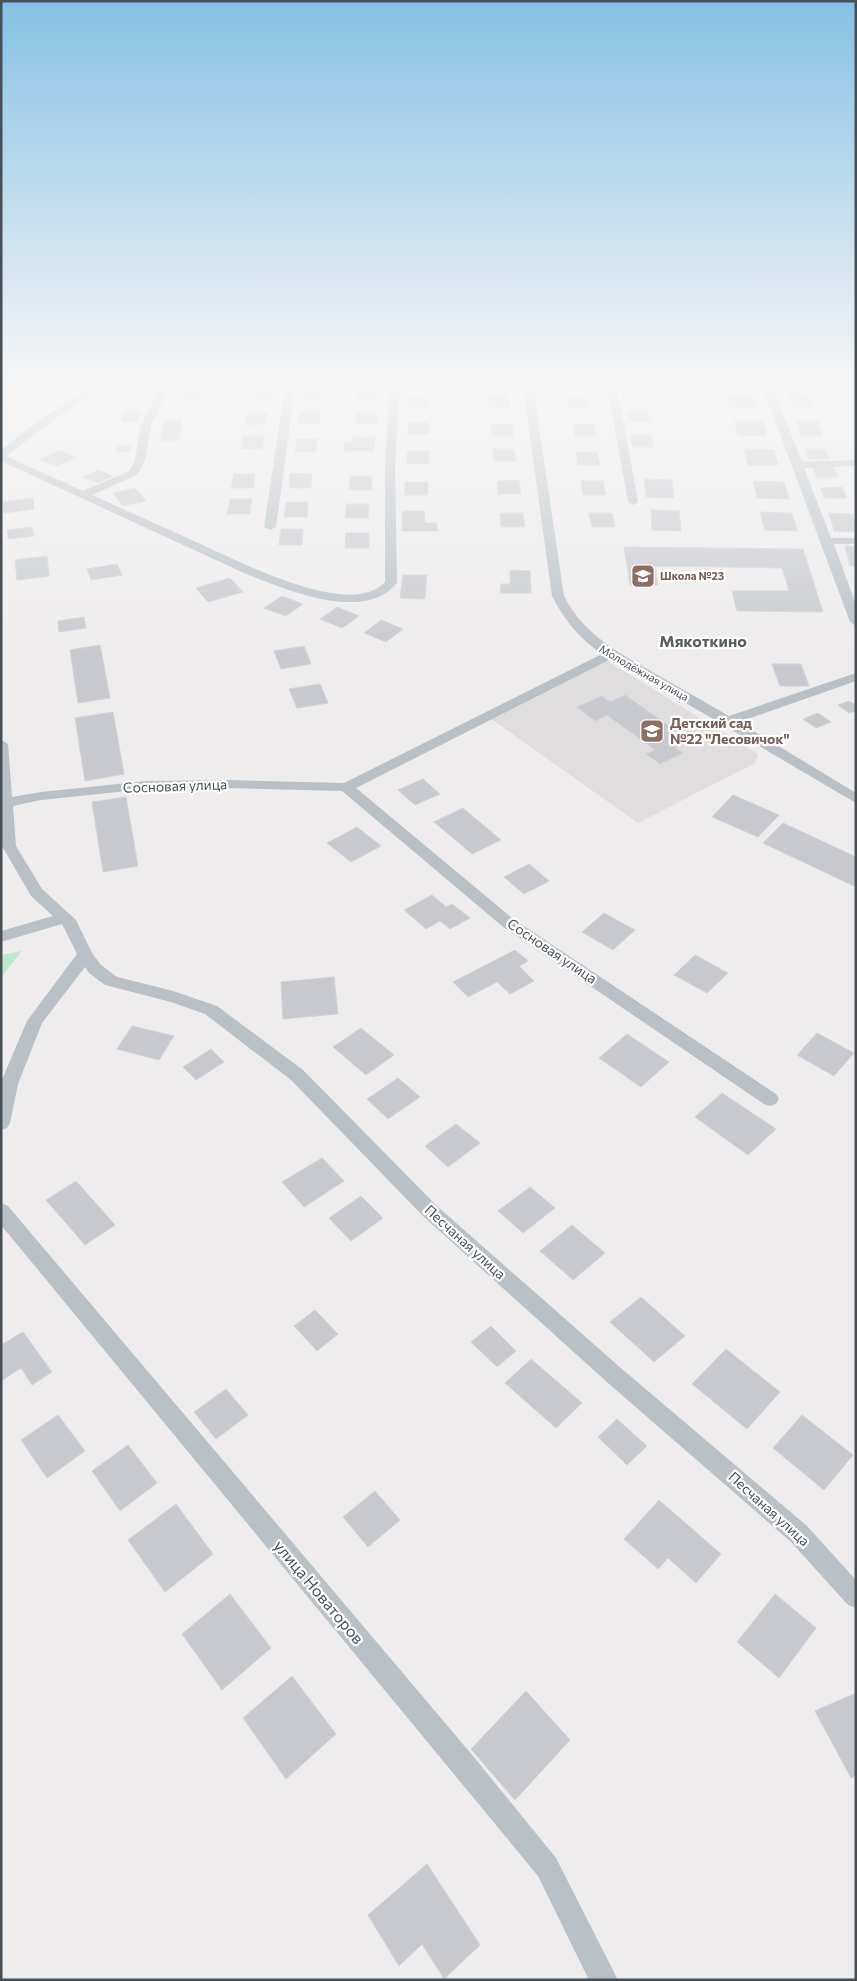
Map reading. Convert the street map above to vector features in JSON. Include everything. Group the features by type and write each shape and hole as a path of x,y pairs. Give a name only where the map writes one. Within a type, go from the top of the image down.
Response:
{"street":[{"path":"36,472 278,583 355,599 380,594 391,583 390,472"},
{"path":"83,495 133,472"},
{"path":"270,527 278,472"},
{"name":"Молодёжная улица","path":"540,472 558,596 572,622 582,633 610,654 728,721 856,799"},
{"path":"627,472 633,502"},
{"path":"801,472 856,622"},
{"path":"827,541 856,541"},
{"name":"Сосновая улица","path":"5,802 41,796 147,785 230,784 346,787 610,654"},
{"path":"728,721 856,677"},
{"name":"Песчаная улица","path":"1,744 9,846 36,892 71,924 85,955 95,969 111,981 173,997 211,1010 297,1075 431,1212 615,1376 800,1534 856,1597"},
{"name":"Сосновая улица","path":"346,787 507,922 770,1099"},
{"path":"1,937 65,918"},
{"path":"1,1123 9,1084 35,1021 85,955"},
{"name":"улица Новаторов","path":"5,1216 547,1867 604,1980"}],"shaded area":[{"path":"606,660 758,754 755,763 638,823 490,718"}],"green space":[{"path":"22,951 1,977 1,955"}],"building":[{"path":"93,472 104,472 113,476 98,483 83,477"},
{"path":"815,472 836,472 838,477 817,477"},
{"path":"312,473 311,488 289,488 290,474"},
{"path":"234,474 255,474 253,488 231,488"},
{"path":"350,476 372,476 372,490 349,490"},
{"path":"644,479 672,480 674,498 646,497"},
{"path":"519,480 521,494 498,494 497,481"},
{"path":"581,481 603,481 606,495 583,495"},
{"path":"753,481 784,482 789,499 757,498"},
{"path":"405,482 428,482 428,495 405,495"},
{"path":"842,487 847,498 825,498 820,488"},
{"path":"135,488 146,501 123,506 113,493"},
{"path":"33,498 34,509 4,513 3,502"},
{"path":"230,499 252,499 250,514 227,514"},
{"path":"286,502 308,502 307,517 284,517"},
{"path":"346,504 369,504 368,518 345,518"},
{"path":"651,510 679,511 681,531 652,530"},
{"path":"402,511 424,511 425,523 437,523 438,531 402,531"},
{"path":"760,512 792,513 797,531 765,530"},
{"path":"500,513 523,513 525,527 501,527"},
{"path":"589,513 612,513 615,527 592,527"},
{"path":"829,513 853,514 856,532 834,531"},
{"path":"32,527 34,536 8,539 7,530"},
{"path":"281,529 303,529 302,545 279,545"},
{"path":"346,533 369,533 369,548 345,548"},
{"path":"845,546 856,547 856,566 850,566"},
{"name":"Школа №23","path":"624,547 803,549 823,612 737,611 732,591 789,591 782,568 655,566 658,585 630,585"},
{"path":"47,556 49,576 17,580 15,560"},
{"path":"117,564 122,575 91,580 87,569"},
{"path":"510,570 530,571 531,593 500,593 501,584 510,584"},
{"path":"403,575 427,575 425,599 400,598"},
{"path":"230,578 243,592 208,602 196,588"},
{"path":"282,596 303,604 286,616 264,608"},
{"path":"337,607 359,616 342,628 320,619"},
{"path":"84,617 86,628 59,632 58,621"},
{"path":"381,620 403,629 386,642 364,633"},
{"path":"100,645 110,698 78,703 70,650"},
{"path":"304,646 311,664 281,669 274,651"},
{"path":"772,664 801,664 809,686 780,686"},
{"path":"320,684 328,703 297,708 289,689"},
{"name":"Детский сад №22 \"Лесовичок\"","path":"625,695 690,741 675,748 683,753 660,764 646,754 655,750 607,715 595,721 577,707 602,696 610,702"},
{"path":"849,701 856,705 856,711 849,713 838,705"},
{"path":"113,712 124,774 85,781 75,718"},
{"path":"818,713 831,722 816,728 803,719"},
{"path":"423,779 440,794 415,805 398,790"},
{"path":"733,795 779,815 758,837 712,817"},
{"path":"126,797 138,866 103,872 92,802"},
{"path":"463,808 501,840 472,854 434,822"},
{"path":"783,823 856,857 856,887 763,843"},
{"path":"357,827 381,846 351,862 327,843"},
{"path":"529,864 549,881 524,894 504,877"},
{"path":"432,895 446,907 452,904 470,918 450,929 440,921 426,929 404,910"},
{"path":"604,913 635,930 613,950 582,932"},
{"path":"515,950 528,961 519,966 534,981 510,994 497,982 468,997 453,982"},
{"path":"695,955 728,973 707,993 674,975"},
{"path":"334,977 338,1014 283,1019 281,982"},
{"path":"132,1026 174,1036 159,1060 117,1049"},
{"path":"361,1028 394,1055 366,1075 333,1047"},
{"path":"817,1033 854,1053 834,1076 797,1055"},
{"path":"627,1034 669,1062 641,1087 599,1058"},
{"path":"211,1049 224,1062 196,1080 183,1067"},
{"path":"398,1078 420,1097 388,1119 367,1099"},
{"path":"722,1093 776,1129 748,1155 695,1117"},
{"path":"456,1124 480,1143 448,1167 425,1146"},
{"path":"322,1158 344,1181 304,1207 282,1182"},
{"path":"76,1181 115,1225 85,1245 46,1200"},
{"path":"530,1187 555,1208 523,1233 498,1211"},
{"path":"361,1196 383,1218 351,1241 329,1218"},
{"path":"572,1225 605,1253 573,1280 540,1251"},
{"path":"641,1297 685,1336 654,1362 610,1322"},
{"path":"315,1310 338,1334 317,1351 294,1326"},
{"path":"491,1326 516,1351 497,1367 471,1342"},
{"path":"23,1332 52,1372 32,1385 21,1368 1,1381 1,1345"},
{"path":"726,1349 780,1392 747,1429 692,1384"},
{"path":"531,1359 582,1403 556,1428 505,1383"},
{"path":"226,1389 248,1415 216,1439 194,1412"},
{"path":"58,1415 85,1451 47,1478 21,1440"},
{"path":"802,1415 853,1455 824,1490 773,1448"},
{"path":"617,1419 647,1446 627,1465 598,1437"},
{"path":"128,1445 157,1483 120,1511 92,1471"},
{"path":"375,1491 400,1520 368,1547 343,1517"},
{"path":"659,1500 721,1554 696,1583 668,1558 658,1569 624,1539"},
{"path":"176,1504 213,1554 165,1592 128,1540"},
{"path":"230,1594 271,1648 222,1690 182,1634"},
{"path":"775,1594 816,1628 779,1678 737,1642"},
{"path":"292,1676 336,1734 286,1779 243,1718"},
{"path":"526,1691 570,1740 515,1800 471,1749"},
{"path":"856,1693 856,1776 851,1778 815,1711"},
{"path":"427,1864 480,1945 444,1979 422,1944 399,1966 368,1915"}],"place":[{"name":"Школа №23","path":"643,576"},
{"name":"Детский сад №22 \"Лесовичок\"","path":"652,731"}],"district":[{"name":"Мякоткино","path":"703,641"}]}
